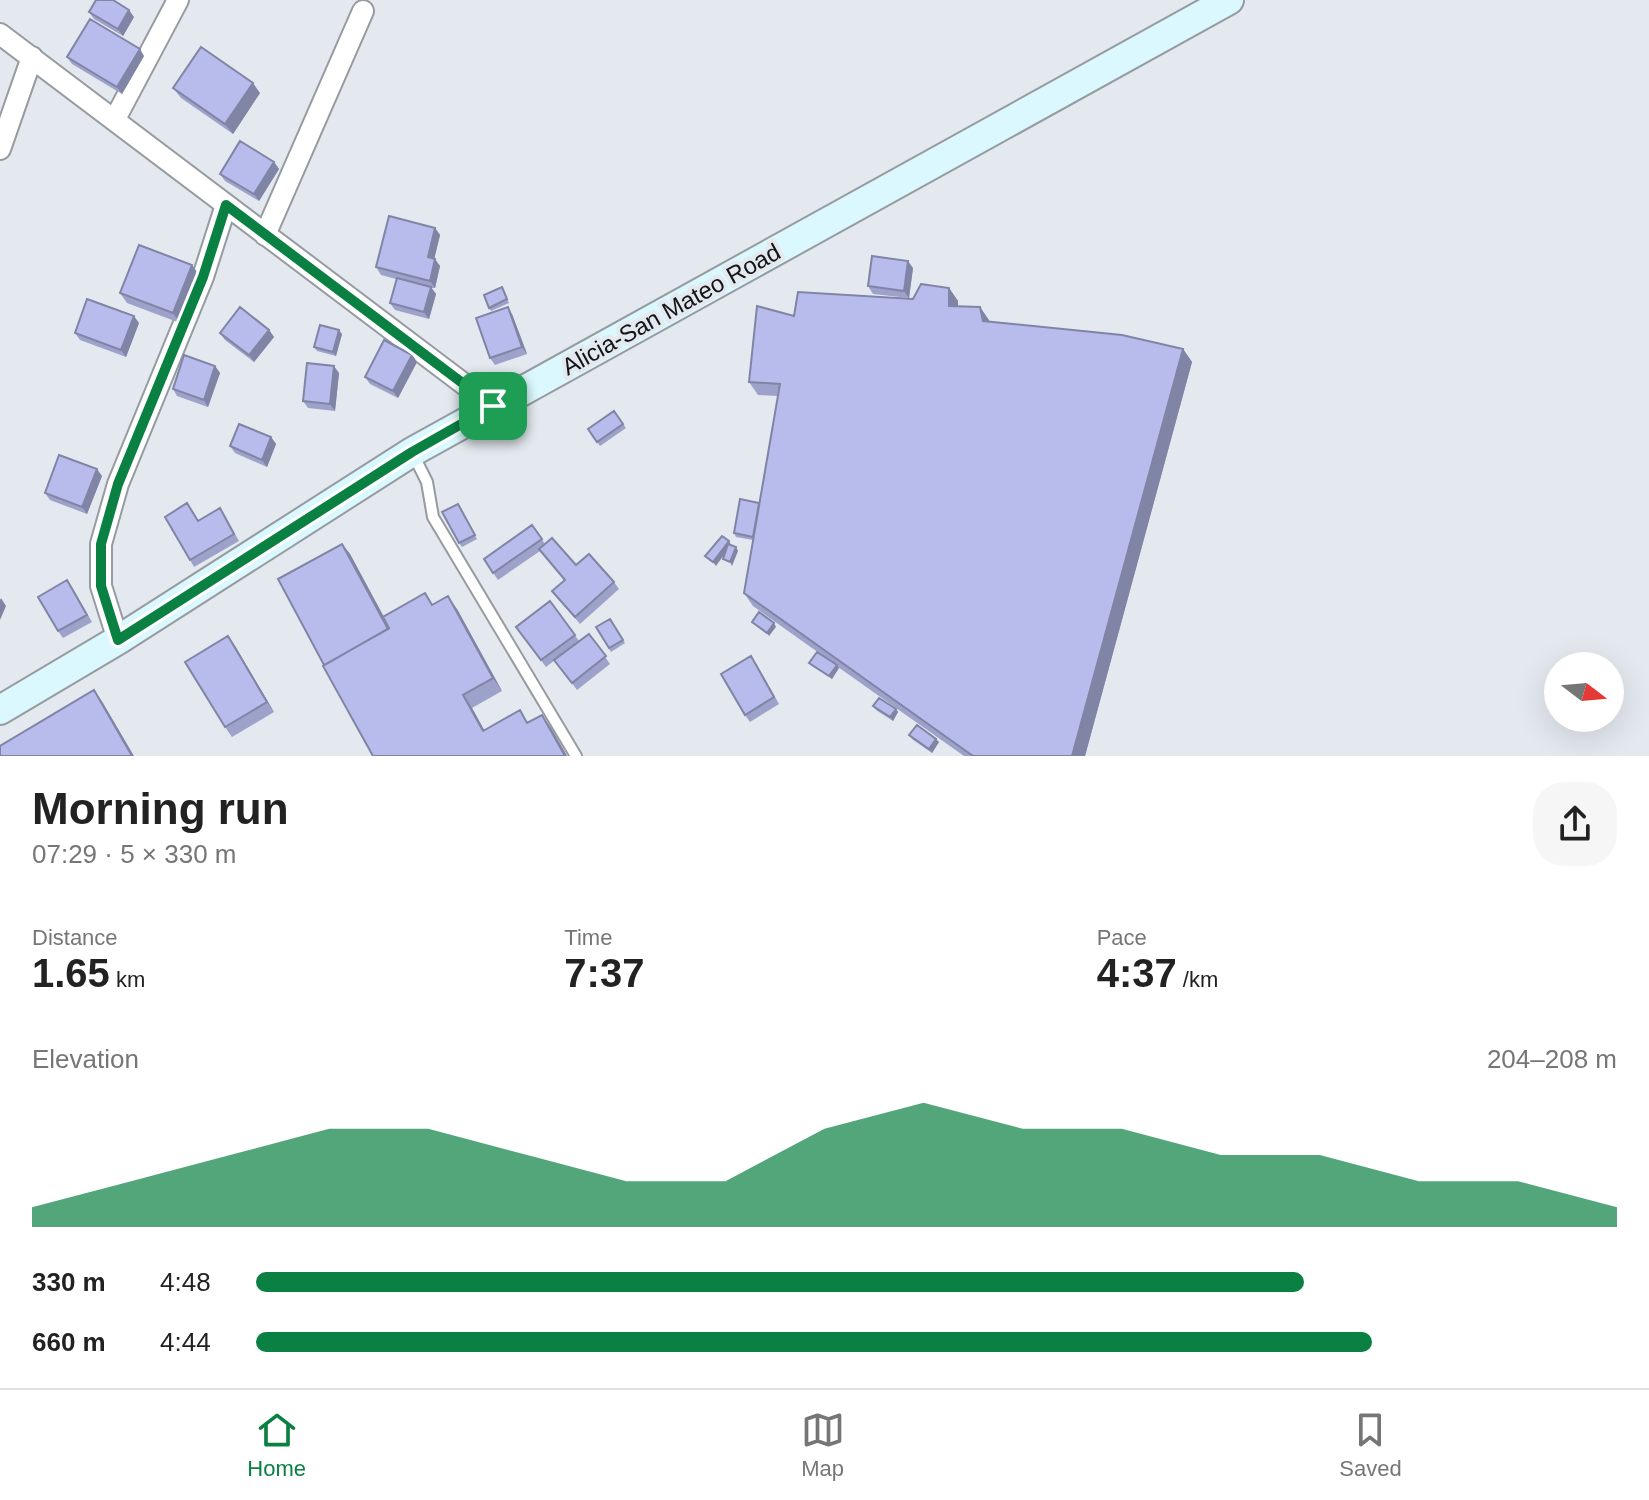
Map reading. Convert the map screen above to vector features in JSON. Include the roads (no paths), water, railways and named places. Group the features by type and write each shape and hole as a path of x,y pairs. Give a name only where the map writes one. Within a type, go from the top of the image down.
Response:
{"main road":[{"name":"Alicia-San Mateo Road","path":"0,710 118,640 412,452 1229,0"}],"street":[{"path":"115,119 178,0"},
{"path":"265,235 363,11"},
{"path":"0,34 493,406"},
{"path":"0,149 32,57"},
{"path":"118,640 101,586 101,544 118,484 203,277 226,205"}],"lane":[{"path":"412,452 427,482 433,517 576,756"}]}
